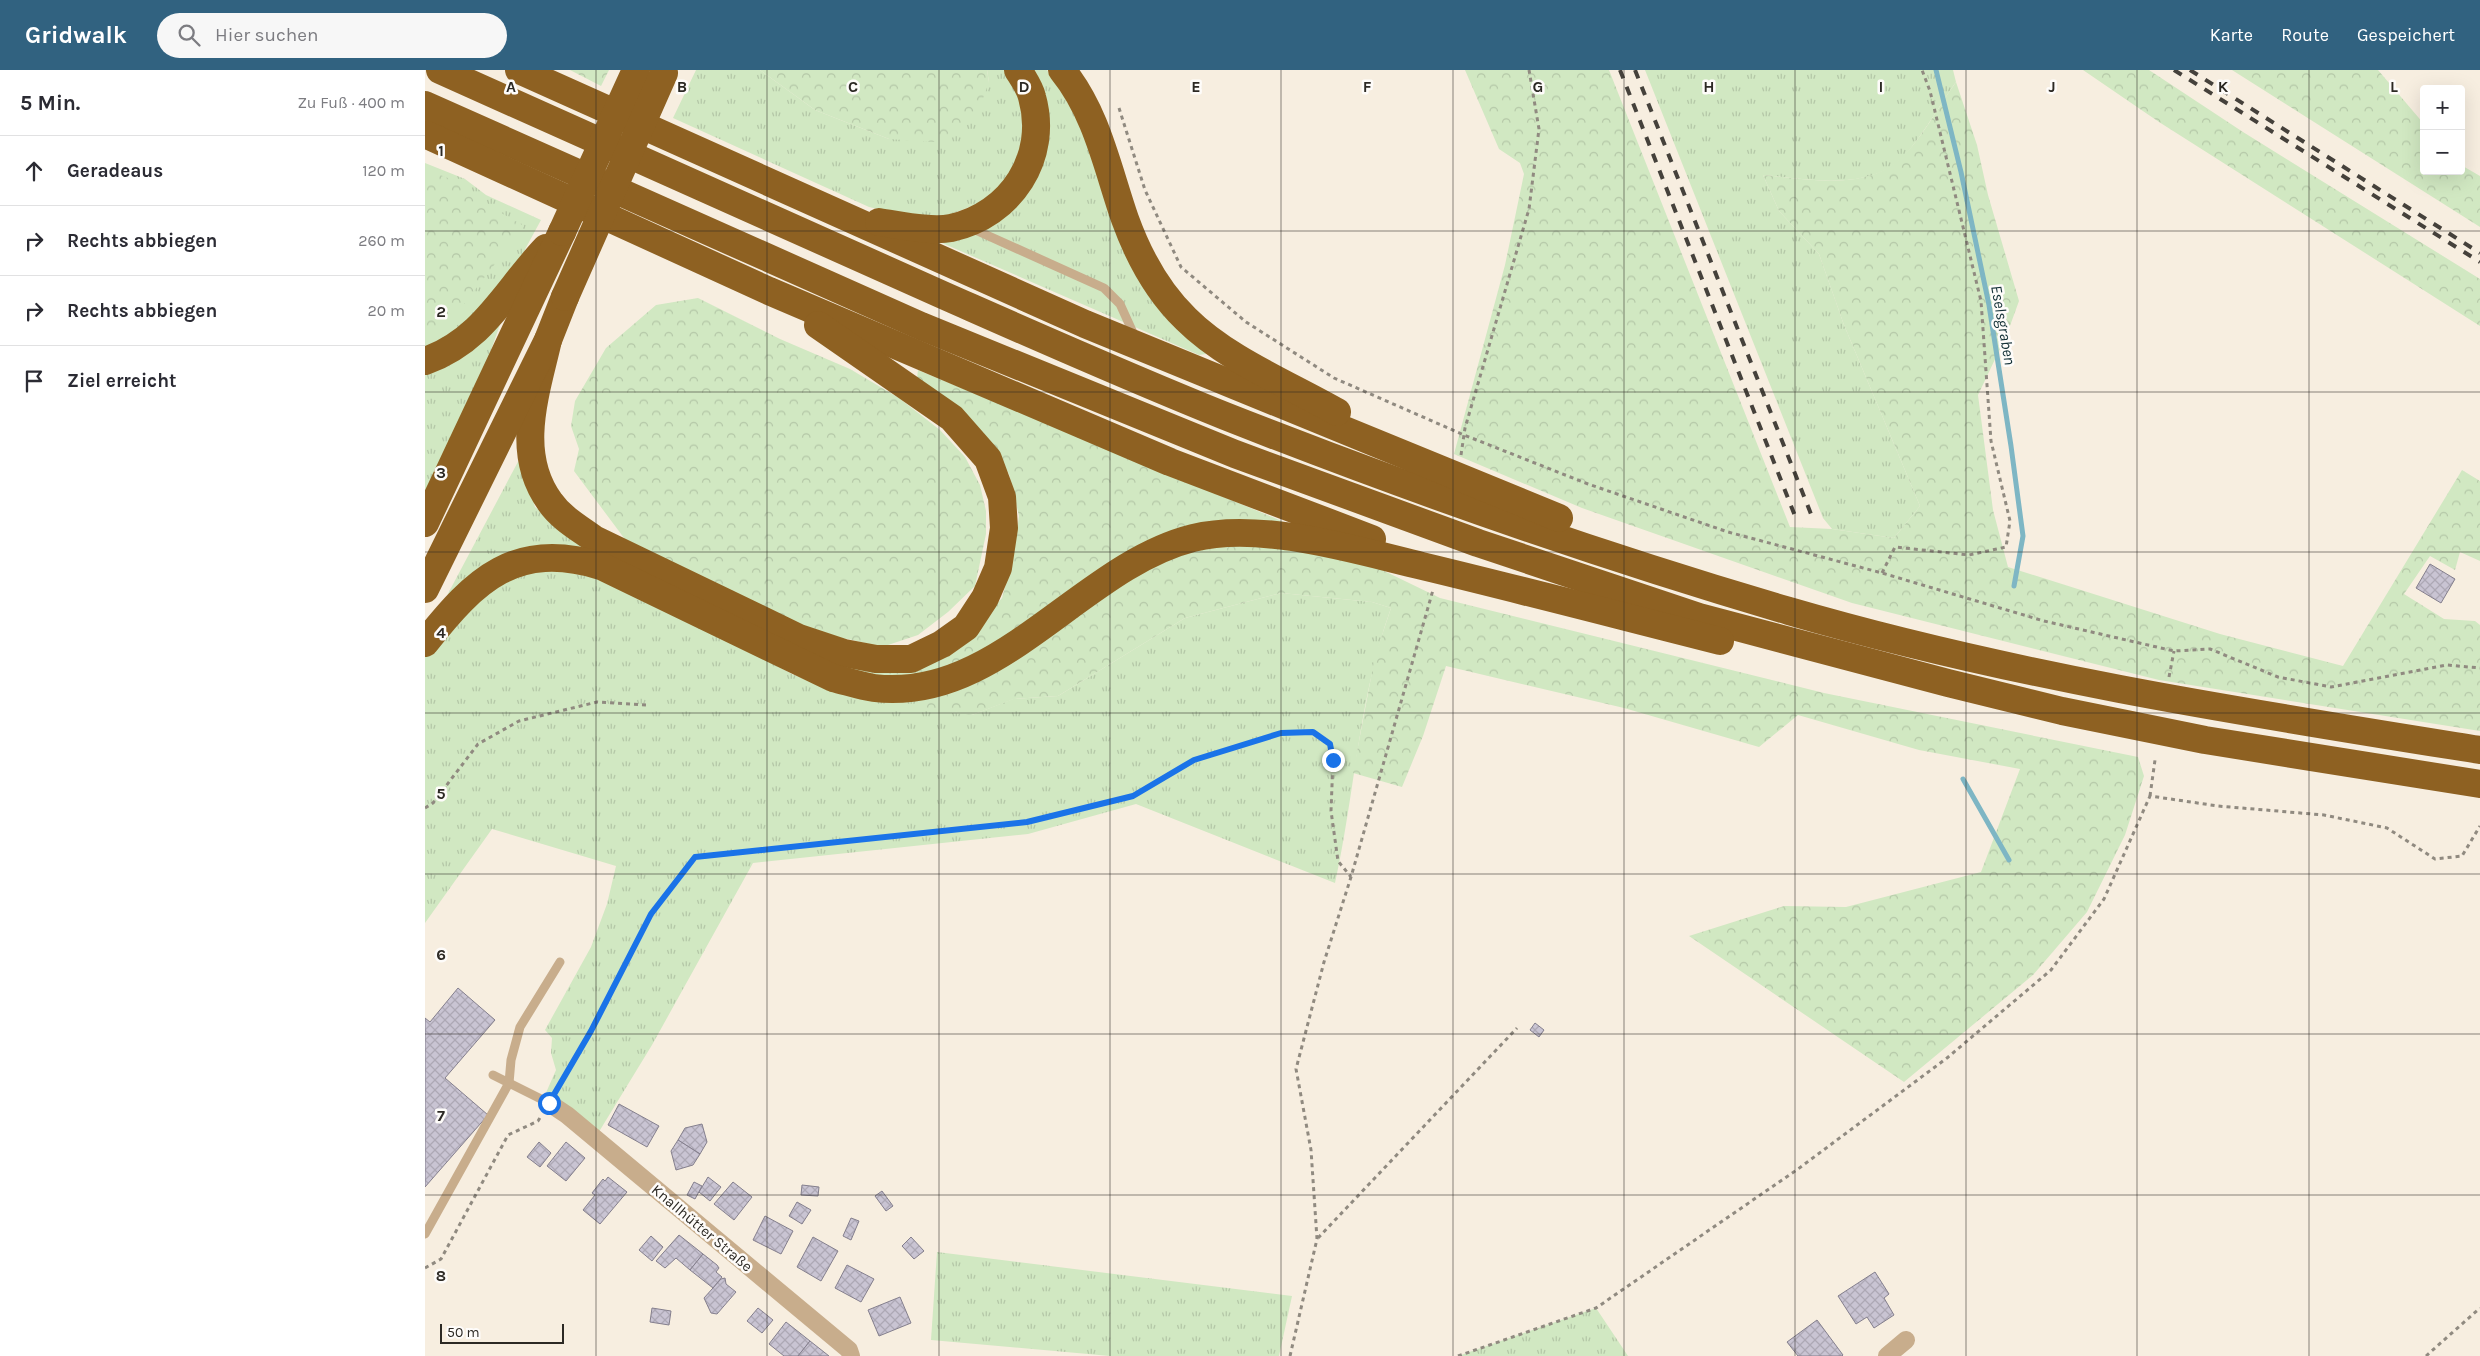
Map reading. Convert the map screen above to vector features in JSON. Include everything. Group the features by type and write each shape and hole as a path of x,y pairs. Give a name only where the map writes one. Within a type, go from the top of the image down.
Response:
{"highway":[{"path":"440,70 759,215 1221,414 1387,477 1668,574 1793,612 1953,653 2211,707 2480,750"},
{"path":"425,361 442,355 463,342 483,325 531,277 562,232 636,70"},
{"path":"810,202 879,222 911,227 951,228 980,217 1005,201 1023,180 1032,152 1036,126 1032,97 1018,70"},
{"path":"1062,70 1073,84 1088,110 1099,136 1126,220 1142,256 1167,299 1186,320 1217,344 1273,378 1394,443 1452,464"},
{"path":"425,589 548,340 565,296 666,71"},
{"path":"528,73 810,202 1139,346 1452,464 1604,535 1884,626 1953,653"},
{"path":"425,106 921,326 1235,454 1478,543 1699,617 2062,711 2205,740 2480,784"},
{"path":"425,134 769,291 1170,462 1337,526 1498,584"},
{"path":"425,523 531,277"},
{"path":"548,340 531,413 531,458 538,483 551,504 568,520 594,539 799,638 844,653 876,659 911,659 943,644 965,627 985,598 998,568 1004,528 1002,497 988,459 952,418 769,291"},
{"path":"425,642 462,598 483,580 523,561 541,558 574,558 601,566 800,664 833,678 874,688 909,688 945,680 977,668 1124,568 1157,551 1194,538 1230,533 1280,536 1338,546 1498,584 1797,661 1948,683"}],"street":[{"name":"Knallhütter Straße","path":"549,1103 567,1115 849,1350 851,1356"},
{"path":"1887,1356 1906,1340"}],"lane":[{"path":"961,224 1104,288 1120,304 1139,346"},
{"path":"425,1234 509,1083 511,1060 520,1027 560,962"},
{"path":"493,1075 549,1103"}],"path":[{"path":"1452,464 1464,435 1529,210 1539,129 1529,70"},
{"path":"1882,573 1895,547 1969,555 2006,547 2010,521 1991,441 1981,301 1930,90 1923,70"},
{"path":"1119,108 1145,190 1181,267 1246,322 1334,378 1464,435 1588,484 1728,532 1882,573 2044,620 2174,651 2210,649 2278,676 2331,687 2447,665 2480,668"},
{"path":"1290,1356 1317,1238 1311,1150 1296,1069 1324,962 1351,877 1433,590"},
{"path":"2168,682 2174,651"},
{"path":"425,808 433,804 478,744 519,721 597,702 646,705"},
{"path":"425,1268 441,1259 508,1135 537,1121 549,1103 591,1031 651,914 695,857 1027,822 1133,796 1194,760 1281,733 1313,732 1330,744 1333,760 1331,812 1338,860 1351,877"},
{"path":"1458,1356 1596,1308 1797,1169 1947,1058 2051,970 2104,899 2150,796 2155,760"},
{"path":"2150,796 2218,806 2324,815 2387,828 2435,859 2462,856 2480,826"},
{"path":"1317,1238 1517,1028"},
{"path":"2426,1356 2480,1308"}],"green space":[{"path":"570,70 609,70 601,86"},
{"path":"696,70 760,70 815,110 889,139 989,82 987,70 1005,70 1017,89 1024,126 1020,152 1003,185 977,204 949,215 911,217 869,207 673,118"},
{"path":"760,70 987,70 989,82 975,120 934,142 889,139 815,110"},
{"path":"1026,70 1047,70 1076,110 1105,182 1213,353 1199,355 926,236 1018,200"},
{"path":"1465,70 1609,70 1790,527 1832,529 1894,538 1920,506 1844,325 1819,254 1779,211 1763,175 1836,181 1871,175 1888,168 1909,150 1956,82 1977,145 1988,195 2019,301 2007,334 1978,395 1993,510 2008,567 2220,634 2343,666 2462,470 2480,481 2480,561 2460,552 2455,570 2430,556 2404,594 2444,619 2475,621 2480,625 2480,731 2159,680 1852,603 1582,508 1454,454 1505,265 1524,174 1520,163 1499,149"},
{"path":"1645,70 1953,70 1956,82 1910,150 1888,168 1872,175 1836,181 1763,175 1779,211 1819,254 1844,325 1920,506 1894,538 1832,529 1823,518"},
{"path":"2083,70 2149,70 2243,132 2480,279 2480,326 2159,122"},
{"path":"2232,70 2378,70 2420,119 2420,175 2465,175 2465,167 2480,176 2480,227"},
{"path":"425,163 465,179 486,195 541,220 497,301 425,354"},
{"path":"425,169 453,180 477,199 524,226 458,312 436,333 425,335"},
{"path":"698,298 780,339 850,369 899,398 940,430 965,457 980,485 986,511 986,534 975,586 948,612 918,635 882,647 848,639 810,636 630,546 574,471 579,449 571,426 575,401 606,348 656,305"},
{"path":"502,319 478,387 425,508 425,373"},
{"path":"918,370 1277,519 1440,598 1824,693 2138,757 2144,776 2125,835 2087,912 2033,975 1904,1082 1689,936 1784,906 1846,907 1981,872 2020,769 1919,750 1798,715 1759,747 1624,708 1446,666 1423,736 1402,787 1353,773 1375,656 1391,608 1372,602 1281,593 1185,618 1058,696 1014,699 972,715 931,711 917,698 943,695 939,677 861,676 801,651 855,668 893,673 933,660 971,632 1002,598 1013,558 1019,516 1009,474 983,433 917,378"},
{"path":"520,458 535,507 586,548 537,547 442,605"},
{"path":"573,566 707,627 792,674 835,692 917,698 972,715 1013,699 1058,696 1185,618 1281,593 1372,602 1391,608 1380,641 1364,710 1335,883 1136,804 1028,834 753,863 652,1045 597,1135 545,1095 556,1070 551,1053 552,1038 545,1030 591,947 607,904 616,866 492,829 425,923 425,653 508,574"},
{"path":"937,1252 1292,1296 1279,1356 1110,1356 931,1340"},
{"path":"1596,1308 1628,1356 1458,1356"}],"building":[{"path":"2430,564 2455,579 2441,603 2416,588"},
{"path":"458,988 495,1020 445,1078 488,1115 425,1187 425,1018 430,1022"},
{"path":"1535,1023 1544,1030 1539,1037 1530,1030"},
{"path":"619,1104 659,1126 647,1147 608,1125"},
{"path":"702,1124 707,1142 700,1154 678,1140 685,1128"},
{"path":"678,1140 700,1154 693,1165 676,1170 671,1151"},
{"path":"539,1142 551,1153 540,1167 527,1157"},
{"path":"566,1142 585,1158 566,1181 547,1166"},
{"path":"608,1177 627,1192 600,1224 583,1210 595,1195 592,1193 603,1179 605,1181"},
{"path":"708,1177 721,1187 710,1201 699,1192"},
{"path":"694,1182 702,1186 695,1199 687,1195"},
{"path":"733,1182 752,1197 734,1220 714,1204"},
{"path":"802,1185 819,1187 818,1196 801,1195"},
{"path":"882,1191 893,1206 886,1211 875,1196"},
{"path":"797,1202 811,1210 802,1224 789,1216"},
{"path":"765,1216 793,1231 781,1254 753,1240"},
{"path":"851,1218 859,1221 851,1240 843,1236"},
{"path":"679,1235 703,1254 690,1270 676,1258 665,1268 656,1261"},
{"path":"651,1236 663,1247 652,1261 639,1250"},
{"path":"813,1237 838,1251 821,1281 797,1267"},
{"path":"911,1237 924,1251 914,1259 902,1246"},
{"path":"703,1254 717,1265 719,1268 716,1272 722,1277 713,1288 690,1270"},
{"path":"847,1265 874,1279 861,1302 835,1288"},
{"path":"1875,1272 1889,1294 1884,1298 1894,1315 1874,1328 1867,1317 1856,1324 1838,1296"},
{"path":"725,1278 726,1284 736,1292 717,1314 711,1313 704,1298 721,1279"},
{"path":"900,1297 911,1323 879,1336 868,1310"},
{"path":"652,1308 671,1311 669,1325 650,1322"},
{"path":"758,1308 773,1320 762,1333 747,1321"},
{"path":"1817,1320 1842,1356 1798,1356 1787,1342"},
{"path":"786,1322 810,1341 798,1356 784,1356 769,1344"},
{"path":"810,1341 829,1356 798,1356"}],"waterway":[{"name":"Eselsgraben","path":"1936,70 1961,172 1989,305 2011,446 2023,536 2014,586"},
{"name":"Eselsgraben","path":"1963,779 2009,860"}],"railway":[{"path":"1620,70 1797,521"},
{"path":"1635,70 1811,514"},
{"path":"2174,70 2480,262"},
{"path":"2190,70 2480,253"}],"route":[{"path":"549,1103 591,1031 651,914 695,857 1027,822 1133,796 1194,760 1281,733 1313,732 1330,744 1333,760"}]}
